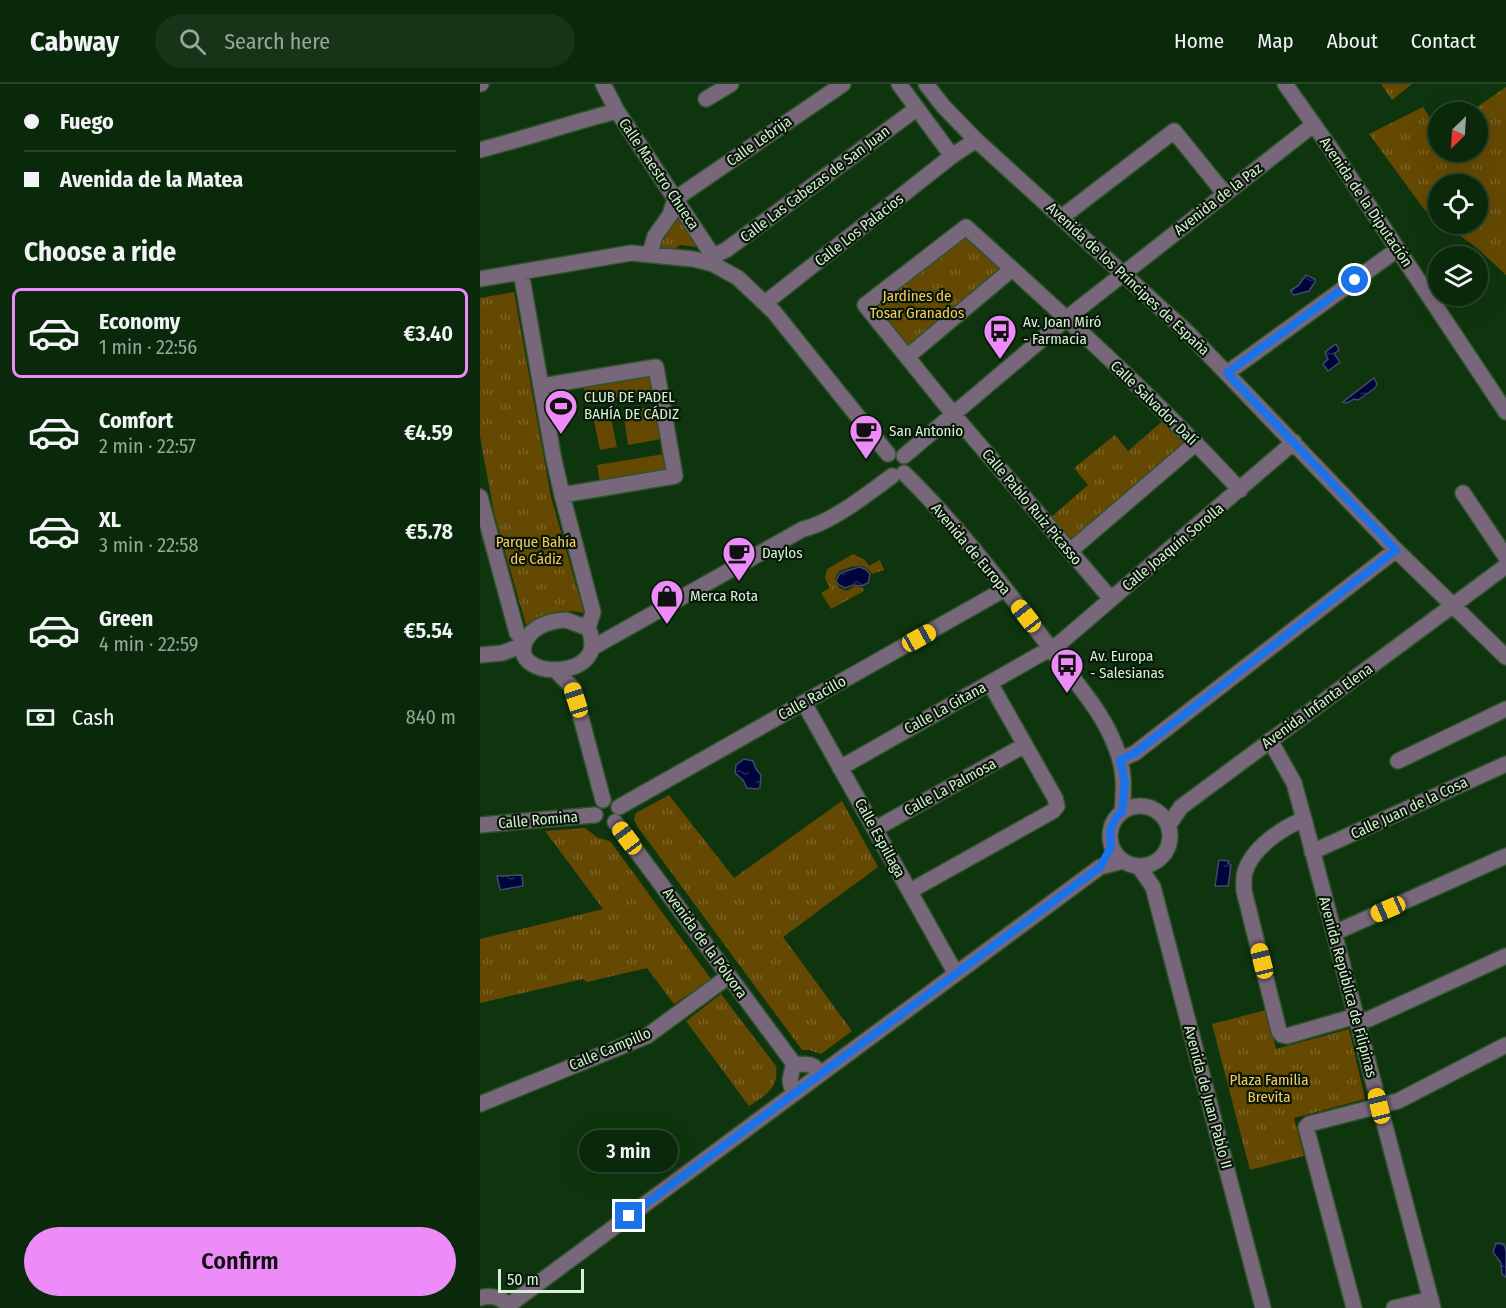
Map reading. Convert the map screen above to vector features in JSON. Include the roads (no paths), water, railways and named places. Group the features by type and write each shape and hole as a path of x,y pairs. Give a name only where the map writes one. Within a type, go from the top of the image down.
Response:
{"street":[{"name":"Calle Maestro Chueca","path":"603,84 617,111 713,260"},
{"path":"706,99 732,84"},
{"name":"Calle Lebrija","path":"675,199 843,84"},
{"path":"898,84 952,156"},
{"name":"Avenida de los Príncipes de España","path":"926,84 943,106 976,140 1124,273 1227,373 1396,550 1506,657"},
{"name":"Avenida de la Diputación","path":"1285,84 1329,146 1506,412"},
{"name":"Calle Las Cabezas de San Juan","path":"713,260 916,109"},
{"path":"480,150 617,111"},
{"name":"Avenida de la Paz","path":"904,456 1067,318 1313,125"},
{"path":"1062,217 1174,131 1225,194"},
{"name":"Calle Los Palacios","path":"765,303 952,156 976,140"},
{"path":"650,253 655,236 670,215 675,199"},
{"name":"Calle Salvador Dalí","path":"865,305 966,227 1067,318 1196,443 1240,490"},
{"path":"1227,373 1398,249"},
{"path":"480,279 616,255 650,253 713,260 738,278 765,303 888,454"},
{"path":"907,357 1012,269"},
{"path":"480,497 484,531 524,648 539,668 556,671 578,664 585,659 592,648 593,642 589,630 593,612 562,495 521,272"},
{"name":"Calle Pablo Ruiz Picasso","path":"865,305 954,415 1111,599"},
{"path":"542,386 656,367 675,476 562,495"},
{"name":"Calle Joaquín Sorolla","path":"1051,649 1294,442"},
{"path":"1070,551 1196,443"},
{"path":"592,648 862,498 907,463 904,456 898,452 888,454"},
{"path":"888,454 883,464 894,473"},
{"name":"Avenida de Europa","path":"894,473 926,494 1005,589 1093,706 1111,735 1120,760 1125,782 1122,812"},
{"path":"1463,493 1506,557"},
{"path":"1120,760 1135,753 1396,550"},
{"name":"Avenida Infanta Elena","path":"1168,826 1181,807 1506,566"},
{"name":"Calle Racillo","path":"617,814 804,703 1005,589"},
{"path":"480,655 524,648 538,626 552,621 566,620 589,630 622,632"},
{"name":"Calle La Gitana","path":"840,768 1051,649"},
{"path":"578,664 573,688 603,800"},
{"path":"556,671 573,688"},
{"path":"910,891 1053,811 1057,806 1055,798 990,683"},
{"name":"Calle Espillaga","path":"804,703 956,974"},
{"path":"1398,761 1506,709"},
{"name":"Avenida República de Filipinas","path":"1270,740 1294,783 1432,1303"},
{"name":"Calle La Palmosa","path":"875,830 1025,745"},
{"name":"Calle Juan de la Cosa","path":"1312,852 1506,764"},
{"name":"Avenida de Europa","path":"1125,782 1151,809"},
{"path":"603,800 611,800 617,814 603,824 595,815 595,808 603,800"},
{"name":"Avenida Infanta Elena","path":"1151,809 1181,807"},
{"path":"1100,867 1111,847 1110,831 1116,817 1122,812 1129,808 1151,809 1168,826 1169,845 1158,860 1146,866 1139,867 1123,861 1111,847"},
{"name":"Avenida de la Pólvora","path":"617,814 729,976 794,1064"},
{"name":"Calle Romina","path":"480,825 595,815"},
{"path":"1304,819 1292,824 1264,845 1255,854 1244,874 1244,891 1282,1035 1287,1036 1357,1019 1369,1019 1506,956"},
{"path":"1334,933 1506,856"},
{"name":"Avenida de Juan Pablo II","path":"1153,887 1158,860"},
{"path":"480,1298 494,1296 510,1306 1100,867 1123,861"},
{"name":"Avenida de Juan Pablo II","path":"1139,867 1153,887 1263,1308"},
{"name":"Calle Campillo","path":"480,1104 647,1036 729,976"},
{"path":"1354,1308 1306,1127 1309,1124 1398,1101 1506,1045"},
{"path":"795,1093 790,1079 794,1064 809,1063 821,1074"},
{"path":"1394,1308 1432,1303"}],"water":[{"path":"1306,275 1315,279 1315,282 1309,291 1294,295 1291,290 1298,286"},
{"path":"1336,344 1339,350 1334,354 1340,362 1328,371 1323,364 1328,359 1325,352"},
{"path":"1374,378 1377,384 1375,388 1358,400 1343,402"},
{"path":"859,567 870,574 868,583 845,588 836,581 840,573"},
{"path":"744,759 753,761 761,775 760,787 757,789 747,788 743,780 735,773 736,765"},
{"path":"1219,860 1229,861 1231,865 1228,886 1215,886"},
{"path":"522,875 523,886 500,890 497,876"},
{"path":"1496,1243 1504,1244 1506,1277 1502,1274 1501,1263 1493,1252"}],"place":[{"name":"Av. Joan Miró - Farmacia","path":"1000,360"},
{"name":"CLUB DE PADEL BAHÍA DE CÁDIZ","path":"561,435"},
{"name":"San Antonio","path":"866,460"},
{"name":"Daylos","path":"739,582"},
{"name":"Merca Rota","path":"667,625"},
{"name":"Av. Europa - Salesianas","path":"1067,694"}],"park label":[{"name":"Jardines de Tosar Granados","path":"917,304"},
{"name":"Parque Bahía de Cádiz","path":"536,550"},
{"name":"Plaza Familia Brevita","path":"1269,1088"}]}
